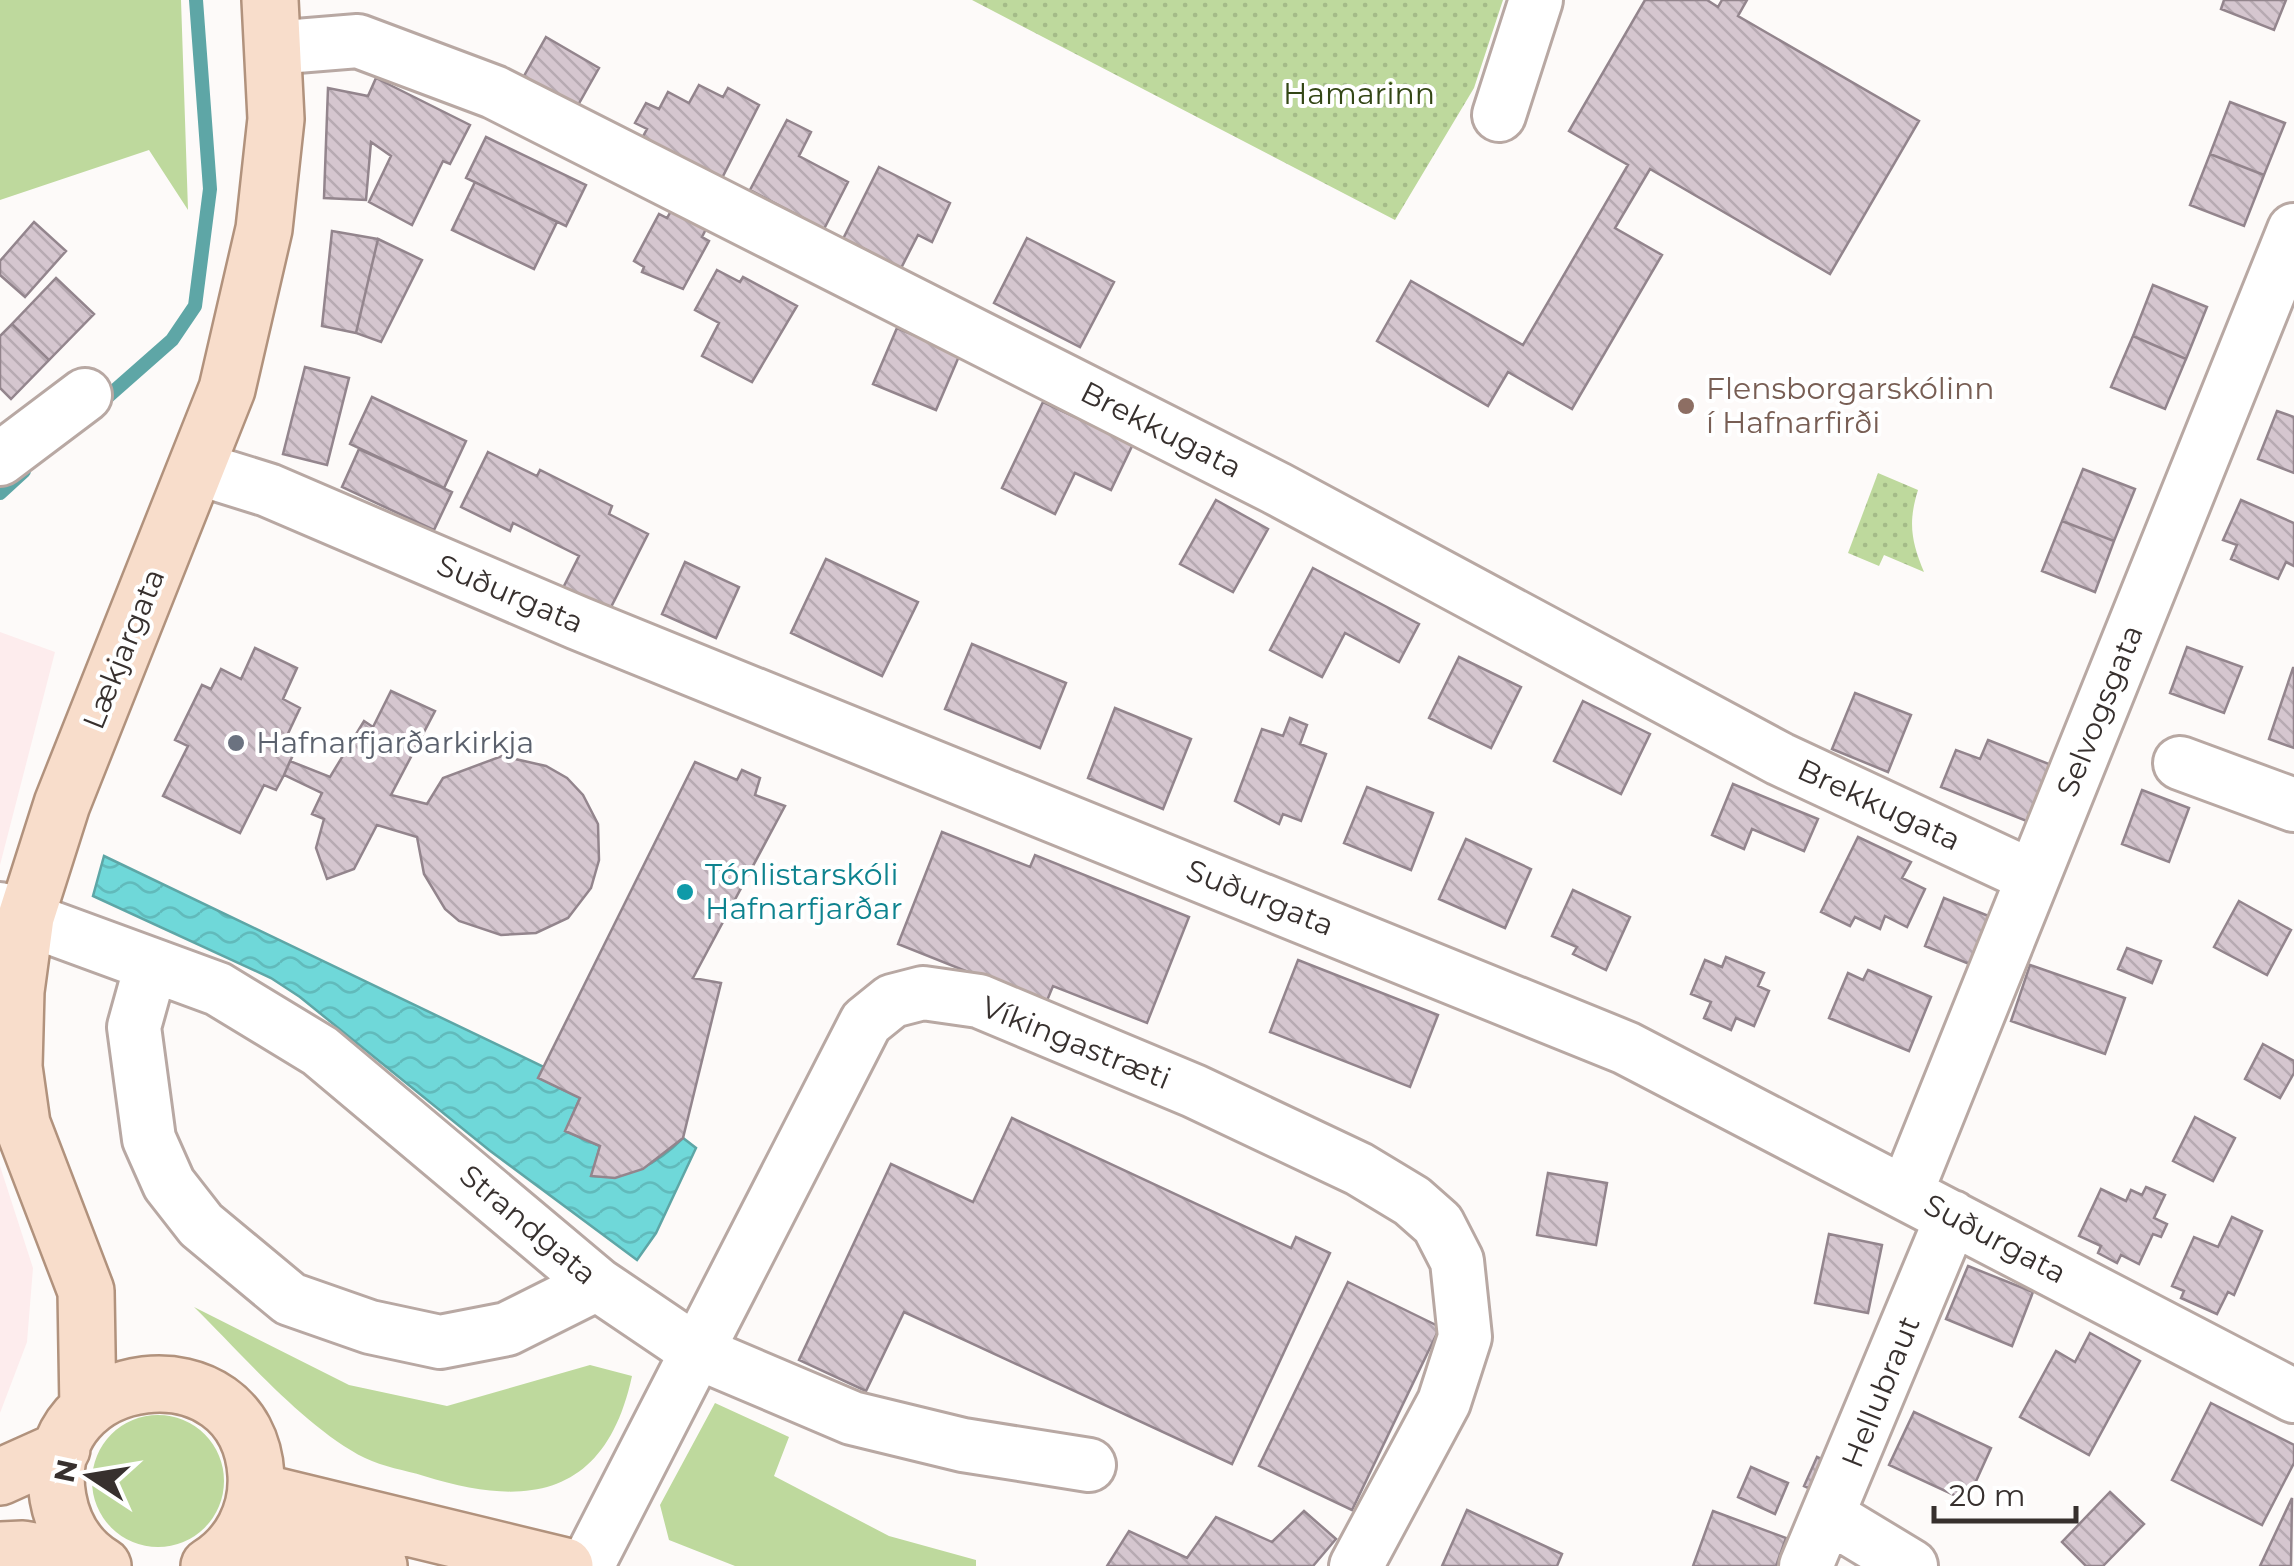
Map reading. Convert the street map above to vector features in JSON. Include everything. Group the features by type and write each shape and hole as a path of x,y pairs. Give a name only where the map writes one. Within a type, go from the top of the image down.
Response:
{"main road":[{"name":"Lækjargata","path":"160,1382 86,1292 22,1124 7,1068 16,991 13,913 62,804 227,389 264,228 276,118 271,24"},
{"name":"Lækjargata","path":"86,1292 75,1429 57,1469 60,1510 80,1547 99,1564"},
{"path":"0,1478 75,1429 133,1384 160,1382 199,1391 231,1416 252,1451 256,1491 238,1540 215,1562"},
{"path":"256,1491 565,1566"},
{"path":"0,1550 99,1564"},
{"path":"215,1562 288,1550 379,1566"}],"street":[{"path":"1499,115 1536,0"},
{"name":"Brekkugata","path":"271,24 358,41 494,92 1276,488 1780,760 2033,877"},
{"name":"Selvogsgata","path":"1906,1192 2294,230"},
{"path":"0,459 85,394"},
{"name":"Suðurgata","path":"197,468 268,490 578,623 1626,1048 2294,1396"},
{"path":"2180,763 2294,805"},
{"name":"Strandgata","path":"13,913 218,990 320,1051 597,1284 699,1354 852,1418 963,1445 1089,1465"},
{"path":"151,966 134,1027 149,1139 169,1184 201,1225 290,1298 370,1327 440,1342 507,1329 597,1284"},
{"name":"Víkingastræti","path":"587,1566 866,1022 892,1002 923,994 979,1001 1194,1091 1358,1169 1412,1201 1438,1224 1457,1262 1465,1337 1444,1402 1356,1566"},
{"name":"Hellubraut","path":"1806,1566 1830,1517 1952,1217"},
{"path":"1830,1517 1911,1566"}],"shaded area":[{"path":"0,632 55,652 0,865"},
{"path":"0,1166 33,1268 27,1342 0,1413"}],"green space":[{"path":"0,0 181,0 188,210 149,150 0,200"},
{"name":"Hamarinn","path":"972,0 1503,0 1474,88 1395,220"},
{"path":"1878,473 1918,490 1912,531 1924,572 1884,555 1879,566 1848,553"},
{"path":"194,1307 349,1385 447,1406 590,1365 632,1376 620,1416 603,1447 582,1469 558,1483 529,1491 462,1486 379,1464 342,1445 275,1389"},
{"path":"715,1403 789,1437 774,1476 889,1536 976,1560 976,1566 735,1566 669,1540 660,1505"},
{"path":"158,1415 183,1420 205,1434 219,1456 224,1481 219,1506 205,1528 183,1542 158,1547 133,1542 111,1528 97,1506 92,1481 97,1456 111,1434 133,1420"}],"water":[{"path":"104,856 544,1067 539,1078 580,1098 566,1131 600,1146 592,1176 618,1175 642,1168 683,1138 696,1148 656,1233 637,1260 489,1150 300,997 271,978 93,896"}],"building":[{"path":"1645,0 1707,0 1718,7 1722,0 1747,0 1738,16 1919,121 1830,274 1650,169 1615,228 1662,255 1572,409 1508,372 1488,406 1377,341 1411,281 1523,345 1628,165 1569,131"},
{"path":"2224,0 2286,0 2274,30 2221,9"},
{"path":"546,37 599,68 573,114 520,83"},
{"path":"376,78 470,125 450,164 443,161 412,225 369,202 391,156 371,142 366,200 324,198 328,88 368,96"},
{"path":"699,85 723,97 728,88 759,105 720,182 640,142 647,129 635,123 646,103 659,109 668,92 689,103"},
{"path":"2230,102 2285,123 2264,175 2210,154"},
{"path":"787,120 811,132 799,156 848,182 824,229 750,190"},
{"path":"486,137 586,185 566,226 466,178"},
{"path":"2210,154 2264,175 2244,226 2190,205"},
{"path":"879,167 950,203 932,242 918,235 897,276 865,260 869,251 843,239"},
{"path":"475,182 557,222 534,269 452,230"},
{"path":"675,204 709,223 702,237 709,241 683,289 642,272 644,267 634,261 659,214 667,218"},
{"path":"34,222 66,251 25,297 0,275 0,261"},
{"path":"332,231 378,239 356,333 322,326"},
{"path":"1027,238 1114,282 1080,347 994,303"},
{"path":"378,239 422,260 381,342 356,333"},
{"path":"717,270 740,282 743,277 797,306 752,382 702,356 719,323 695,310"},
{"path":"56,278 94,314 49,360 12,324"},
{"path":"2153,285 2207,307 2186,359 2133,336"},
{"path":"12,324 49,360 11,399 0,388 0,336"},
{"path":"897,328 960,354 936,410 873,384"},
{"path":"2133,336 2186,359 2165,409 2111,387"},
{"path":"305,367 349,378 327,465 283,454"},
{"path":"372,397 466,441 444,488 350,444"},
{"path":"1043,402 1133,444 1111,490 1075,473 1055,514 1002,488"},
{"path":"2277,411 2294,417 2294,473 2258,459"},
{"path":"359,449 452,492 434,530 342,487"},
{"path":"488,452 537,476 540,470 612,506 609,514 648,534 609,611 563,588 579,556 513,523 510,531 461,507"},
{"path":"2083,469 2135,489 2114,541 2062,521"},
{"path":"1216,500 1268,529 1233,592 1180,564"},
{"path":"2241,500 2294,523 2294,566 2286,562 2278,579 2231,559 2237,545 2223,540"},
{"path":"2062,521 2114,541 2095,592 2042,571"},
{"path":"826,559 918,602 882,676 791,633"},
{"path":"685,562 739,587 716,638 662,614"},
{"path":"1313,568 1419,624 1399,662 1345,633 1322,677 1270,650"},
{"path":"972,644 1066,683 1040,748 945,709"},
{"path":"2187,647 2242,667 2224,713 2170,693"},
{"name":"Hafnarfjarðarkirkja","path":"255,648 297,668 283,699 300,708 285,740 297,746 276,790 264,785 240,833 163,796 188,746 175,740 202,685 211,689 221,669 241,679"},
{"path":"1459,657 1521,687 1491,748 1429,718"},
{"path":"2294,668 2294,748 2269,739"},
{"path":"391,691 435,711 391,795 427,804 443,778 502,756 546,766 567,778 583,795 598,824 599,860 591,888 568,918 536,933 501,935 459,921 445,909 424,874 417,837 377,825 354,869 327,879 316,848 324,819 312,814 322,793 284,775 290,761 330,777 364,721 373,727"},
{"path":"1855,693 1911,715 1888,772 1832,749"},
{"path":"1583,701 1650,734 1621,794 1554,761"},
{"path":"1115,708 1191,739 1163,809 1088,778"},
{"path":"1290,718 1307,725 1300,744 1326,754 1301,821 1283,814 1279,824 1235,801 1262,729 1283,736"},
{"path":"1988,740 2069,772 2047,829 1941,787 1956,750 1980,759"},
{"name":"Tónlistarskóli Hafnarfjarðar","path":"695,762 737,780 742,770 760,778 755,795 785,806 693,978 721,983 683,1138 643,1169 615,1178 591,1176 600,1146 565,1131 580,1098 538,1078"},
{"path":"1733,784 1818,819 1804,851 1752,829 1744,849 1712,835"},
{"path":"1367,787 1433,813 1411,870 1344,843"},
{"path":"2142,790 2189,808 2169,862 2122,844"},
{"path":"942,832 1030,867 1035,855 1189,917 1147,1023 1053,986 1046,1003 898,944"},
{"path":"1858,837 1911,862 1902,878 1925,889 1907,927 1885,916 1880,929 1855,917 1850,926 1821,912"},
{"path":"1466,839 1531,869 1505,928 1439,899"},
{"path":"1573,890 1630,917 1606,970 1573,954 1577,947 1552,936"},
{"path":"1944,898 1991,917 1972,965 1925,946"},
{"path":"2239,901 2291,930 2267,975 2214,947"},
{"path":"2127,948 2161,961 2152,983 2118,969"},
{"path":"1726,957 1764,973 1758,986 1769,991 1754,1026 1736,1018 1731,1030 1704,1018 1711,1002 1691,994 1705,960 1722,967"},
{"path":"1298,960 1438,1015 1410,1087 1270,1032"},
{"path":"2030,965 2125,998 2105,1054 2011,1021"},
{"path":"1868,970 1931,997 1909,1051 1829,1018 1848,973 1863,980"},
{"path":"2263,1044 2294,1061 2294,1073 2280,1098 2245,1079"},
{"path":"2195,1117 2235,1138 2213,1181 2173,1161"},
{"path":"1012,1118 1291,1248 1296,1237 1330,1253 1232,1464 904,1312 866,1391 799,1360 891,1164 973,1202"},
{"path":"1548,1173 1607,1183 1596,1245 1537,1235"},
{"path":"2146,1187 2165,1195 2154,1218 2167,1224 2161,1237 2153,1234 2139,1264 2121,1255 2117,1263 2098,1253 2101,1246 2079,1236 2101,1189 2126,1201 2131,1190 2142,1195"},
{"path":"2232,1217 2262,1231 2234,1295 2228,1292 2217,1314 2181,1298 2184,1291 2172,1286 2194,1237 2218,1247"},
{"path":"1829,1234 1882,1245 1868,1313 1815,1303"},
{"path":"1968,1266 2033,1292 2012,1346 1946,1319"},
{"path":"1348,1282 1440,1327 1352,1510 1259,1466"},
{"path":"2090,1333 2140,1361 2089,1455 2020,1417 2056,1351 2075,1362"},
{"path":"2211,1403 2294,1445 2294,1463 2262,1525 2172,1480"},
{"path":"1914,1412 1991,1448 1967,1501 1889,1465"},
{"path":"1817,1457 1837,1466 1824,1495 1804,1486"},
{"path":"1751,1467 1788,1483 1775,1514 1738,1497"},
{"path":"2110,1492 2144,1524 2103,1566 2086,1566 2062,1542"},
{"path":"2292,1498 2291,1566 2260,1566"},
{"path":"1467,1510 1562,1554 1557,1566 1442,1566"},
{"path":"1304,1511 1336,1539 1313,1566 1107,1566 1129,1531 1187,1558 1216,1517 1272,1542"},
{"path":"1713,1511 1786,1538 1776,1566 1693,1566"}],"waterway":[{"path":"96,407 172,340 195,306 210,189 196,0"},
{"path":"0,493 24,471"}],"place":[{"name":"Flensborgarskólinn í Hafnarfirði","path":"1686,406"},
{"name":"Hafnarfjarðarkirkja","path":"236,743"},
{"name":"Tónlistarskóli Hafnarfjarðar","path":"685,892"}]}
